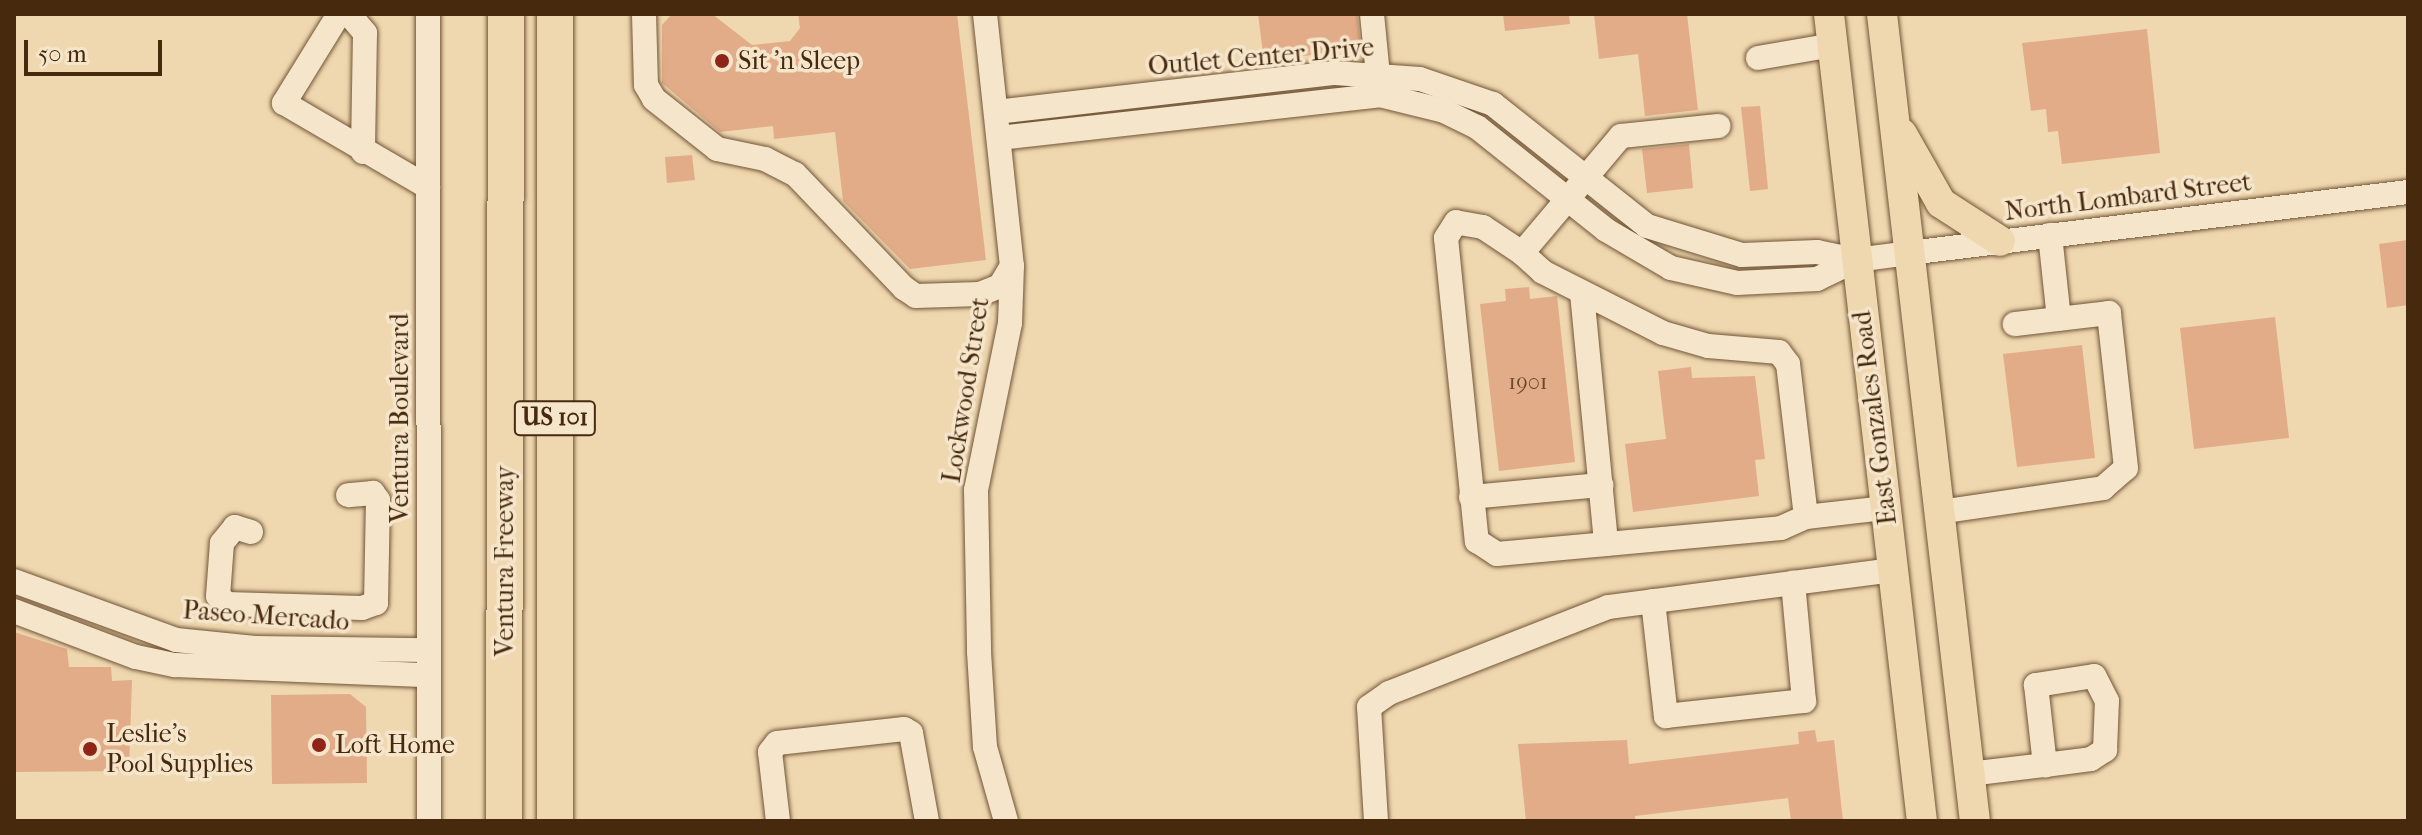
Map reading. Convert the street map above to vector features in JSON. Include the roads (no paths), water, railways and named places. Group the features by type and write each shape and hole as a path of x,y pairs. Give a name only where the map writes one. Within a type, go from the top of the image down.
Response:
{"highway":[{"path":"499,14 506,121"},
{"name":"Ventura Freeway","path":"504,821 506,14"},
{"name":"Ventura Freeway","path":"555,14 555,821"}],"main road":[{"name":"East Gonzales Road","path":"1829,14 1922,821"},
{"name":"East Gonzales Road","path":"1882,14 1975,821"},
{"path":"1894,118 1941,203 2000,241"}],"street":[{"path":"339,14 284,103 363,152 428,187"},
{"path":"349,14 365,33 363,152"},
{"name":"Ventura Boulevard","path":"428,14 429,821"},
{"path":"644,14 646,85 654,99 717,149 765,159 795,174 904,288 916,296 980,294 1000,286 1012,266"},
{"name":"Lockwood Street","path":"985,14 1012,266 1010,323 976,490 981,714 990,780 1006,821"},
{"path":"1372,14 1379,84"},
{"path":"1758,58 1833,45"},
{"name":"Outlet Center Drive","path":"999,138 1379,84"},
{"name":"Outlet Center Drive","path":"996,112 1379,84 1451,87 1493,104 1578,189 1647,226 1710,250 1742,255 1817,252 1856,260"},
{"path":"1522,253 1621,136 1718,126"},
{"name":"North Lombard Street","path":"1856,260 2408,192"},
{"path":"1806,517 1788,364 1779,352 1708,346 1663,333 1582,293 1483,227 1456,222 1446,238 1477,541 1497,554 1781,528 1806,517 1885,508"},
{"path":"2050,235 2059,319"},
{"path":"1582,293 1606,544"},
{"path":"1939,512 2103,488 2121,479 2126,468 2109,313 2015,324"},
{"path":"1471,497 1601,485"},
{"path":"251,532 235,527 222,543 218,596 227,604 362,608 376,603 378,500 373,493 348,495"},
{"path":"1376,821 1369,707 1389,693 1608,607 1893,570"},
{"name":"Paseo Mercado","path":"14,581 176,640 255,648 429,650"},
{"path":"1653,601 1666,716 1804,701 1793,583"},
{"name":"Paseo Mercado","path":"14,611 136,657 189,667 429,675"},
{"path":"778,821 770,752 777,743 904,729 911,733 927,821"},
{"path":"1969,774 2045,765"}],"place":[{"name":"Sit 'n Sleep","path":"722,61"},
{"name":"Loft Home","path":"319,745"},
{"name":"Leslie's Pool Supplies","path":"90,749"}]}
